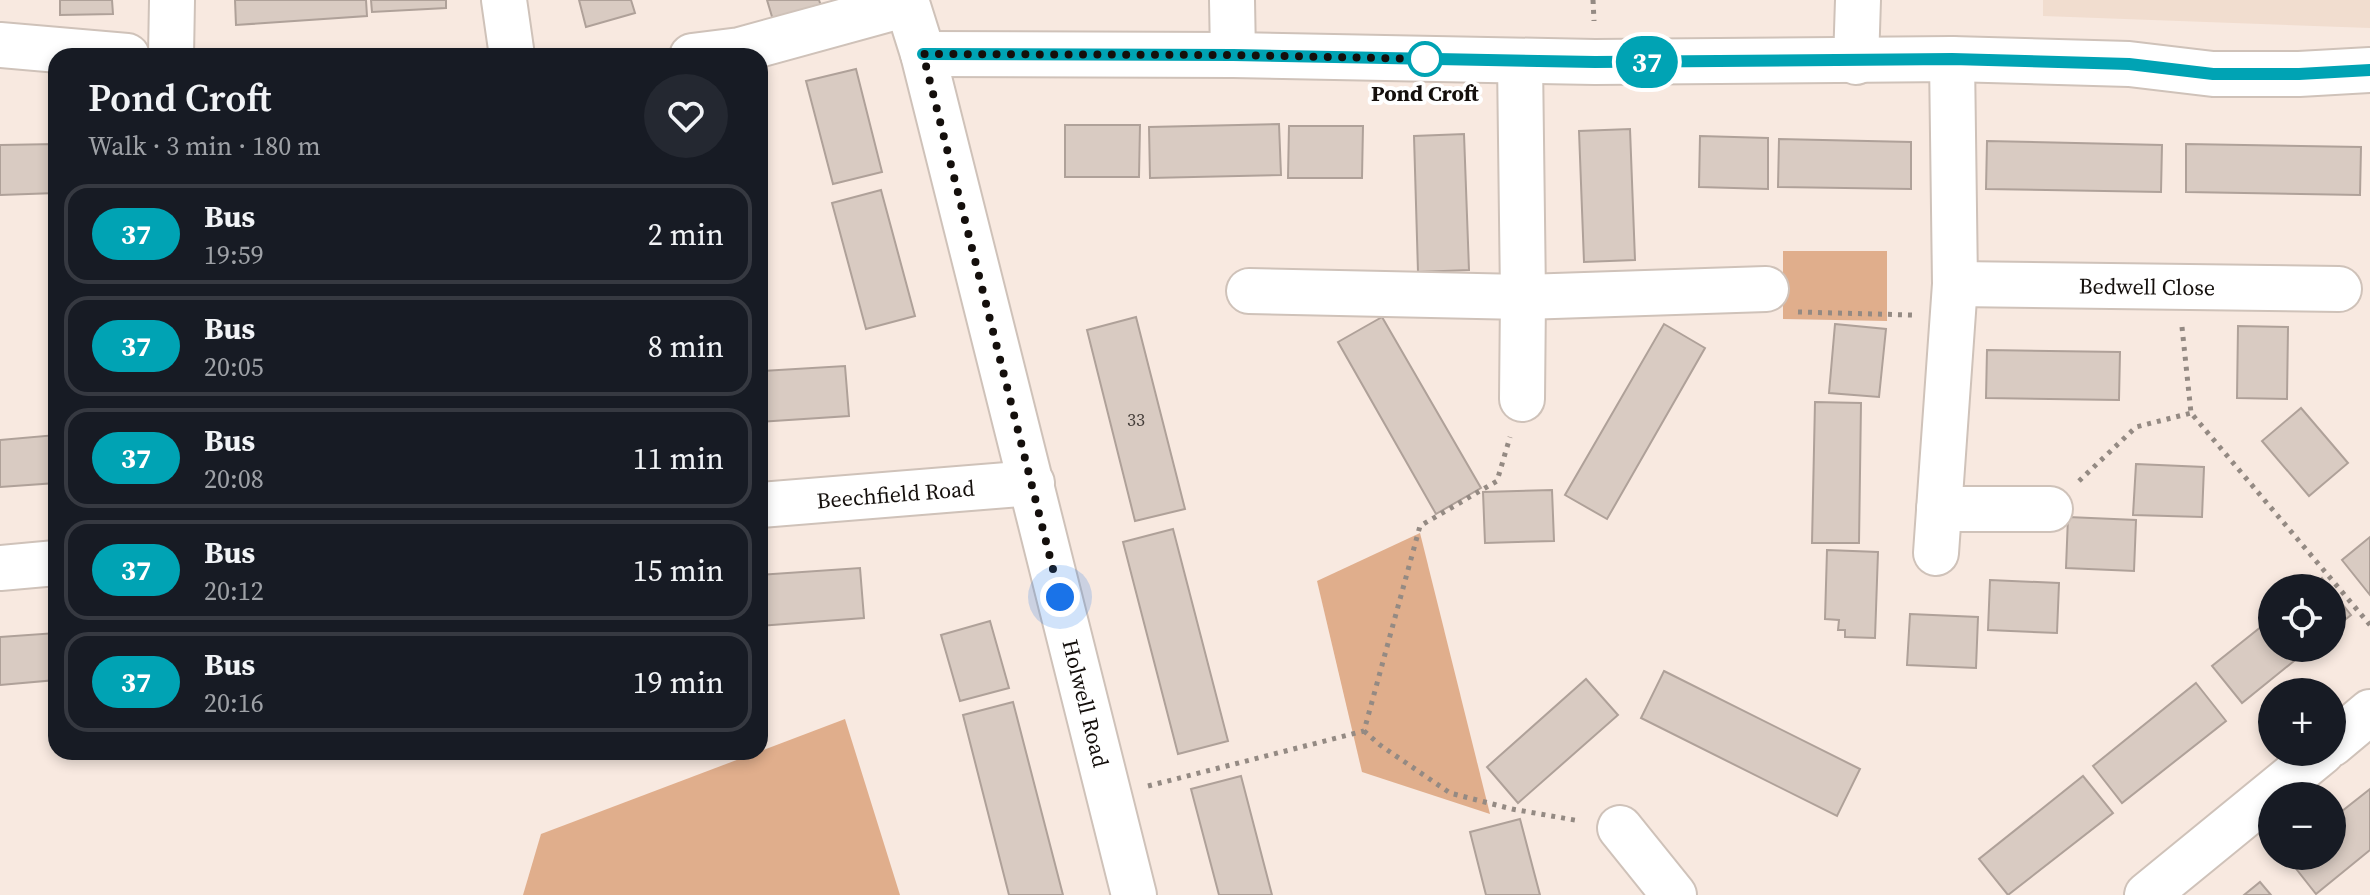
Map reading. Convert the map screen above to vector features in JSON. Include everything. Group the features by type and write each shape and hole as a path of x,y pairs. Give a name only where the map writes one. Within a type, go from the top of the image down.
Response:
{"street":[{"path":"171,48 172,0"},
{"path":"504,0 511,48"},
{"path":"1232,0 1233,55"},
{"path":"1856,62 1858,0"},
{"path":"747,48 906,2"},
{"name":"Holwell Road","path":"906,2 923,54 1134,895"},
{"path":"0,45 48,49"},
{"path":"923,54 1233,55 1520,61 1856,62 1952,59 2129,64 2213,74 2370,70"},
{"path":"1936,553 1954,300 1952,59"},
{"path":"1520,61 1522,399"},
{"name":"Bedwell Close","path":"1954,300 2178,286 2339,289"},
{"path":"1249,291 1523,297 1766,289"},
{"name":"Beechfield Road","path":"768,504 1032,483"},
{"path":"1939,509 2050,509"},
{"path":"0,568 48,564"},
{"path":"2346,732 2370,712"},
{"path":"2147,895 2305,766"},
{"path":"1620,828 1674,895"}],"path":[{"path":"2178,286 2191,413 2370,625"},
{"path":"1766,289 1768,311 1954,300"},
{"path":"1364,731 1420,526 1497,481 1522,399"},
{"path":"2050,509 2136,427 2191,413"},
{"path":"1109,796 1364,731"},
{"path":"1364,731 1450,793 1512,809 1620,828"}],"shaded area":[{"path":"2043,0 2370,0 2370,28 2043,16"},
{"path":"1783,251 1887,251 1887,321 1783,319"},
{"path":"1420,533 1490,814 1362,772 1317,581"},
{"path":"845,719 900,895 523,895 541,834 737,760 768,760 768,748"}],"building":[{"path":"60,0 112,0 113,14 60,15"},
{"path":"235,0 366,0 367,16 236,25"},
{"path":"371,0 446,0 446,8 372,12"},
{"path":"579,0 631,0 635,13 586,27"},
{"path":"767,0 819,0 821,6 773,20"},
{"path":"856,69 882,172 833,184 806,81"},
{"path":"1279,124 1281,175 1150,178 1149,127"},
{"path":"1065,125 1140,125 1139,177 1065,177"},
{"path":"1289,126 1363,126 1362,178 1288,178"},
{"path":"1630,129 1635,260 1584,262 1579,131"},
{"path":"1464,134 1469,270 1418,272 1414,136"},
{"path":"1700,136 1768,138 1768,189 1699,187"},
{"path":"1779,139 1911,142 1911,189 1778,187"},
{"path":"1987,141 2162,145 2161,192 1986,189"},
{"path":"48,144 48,193 0,195 0,145"},
{"path":"2186,144 2361,147 2360,195 2186,192"},
{"path":"881,190 915,316 866,329 832,203"},
{"path":"1136,317 1185,509 1135,521 1087,330"},
{"path":"1382,317 1481,488 1436,514 1338,342"},
{"path":"1664,324 1705,348 1607,519 1565,495"},
{"path":"1835,324 1886,329 1879,397 1829,393"},
{"path":"2238,326 2288,327 2287,399 2237,398"},
{"path":"1987,350 2120,352 2119,400 1986,398"},
{"path":"845,366 849,416 768,421 768,371"},
{"path":"1815,402 1861,403 1859,543 1812,543"},
{"path":"2301,408 2348,463 2309,496 2262,441"},
{"path":"48,436 48,484 0,487 0,440"},
{"path":"2136,464 2204,467 2202,517 2133,515"},
{"path":"1552,490 1554,541 1485,543 1483,492"},
{"path":"2068,517 2136,520 2134,571 2066,568"},
{"path":"1173,529 1228,741 1178,754 1123,542"},
{"path":"2370,537 2370,595 2342,560"},
{"path":"1827,550 1878,552 1875,638 1845,637 1845,630 1838,630 1839,620 1825,619"},
{"path":"860,568 864,618 768,625 768,574"},
{"path":"1990,580 2059,583 2057,633 1988,630"},
{"path":"1910,614 1978,617 1976,668 1907,665"},
{"path":"990,621 1009,688 960,701 941,635"},
{"path":"2258,629 2258,662 2293,662 2273,678 2258,678 2258,690 2242,703 2212,666"},
{"path":"48,634 48,681 0,685 0,637"},
{"path":"1664,671 1860,769 1837,816 1641,718"},
{"path":"1586,679 1618,715 1518,803 1487,767"},
{"path":"2196,683 2226,721 2122,803 2093,766"},
{"path":"1013,702 1063,895 1009,895 963,715"},
{"path":"1241,776 1272,895 1219,895 1191,789"},
{"path":"2083,776 2113,813 2008,895 1979,859"},
{"path":"2370,789 2370,850 2346,870 2346,808"},
{"path":"1520,819 1540,895 1486,895 1470,832"},
{"path":"2297,870 2345,870 2316,894"},
{"path":"2260,882 2271,895 2244,895"}],"bus line":[{"name":"37","path":"923,54 1233,55 1595,62 1952,59 2129,64 2213,74 2370,70"}],"place":[{"name":"Pond Croft","path":"1425,59"}],"route":[{"path":"1060,597 923,54 1425,59"}]}
